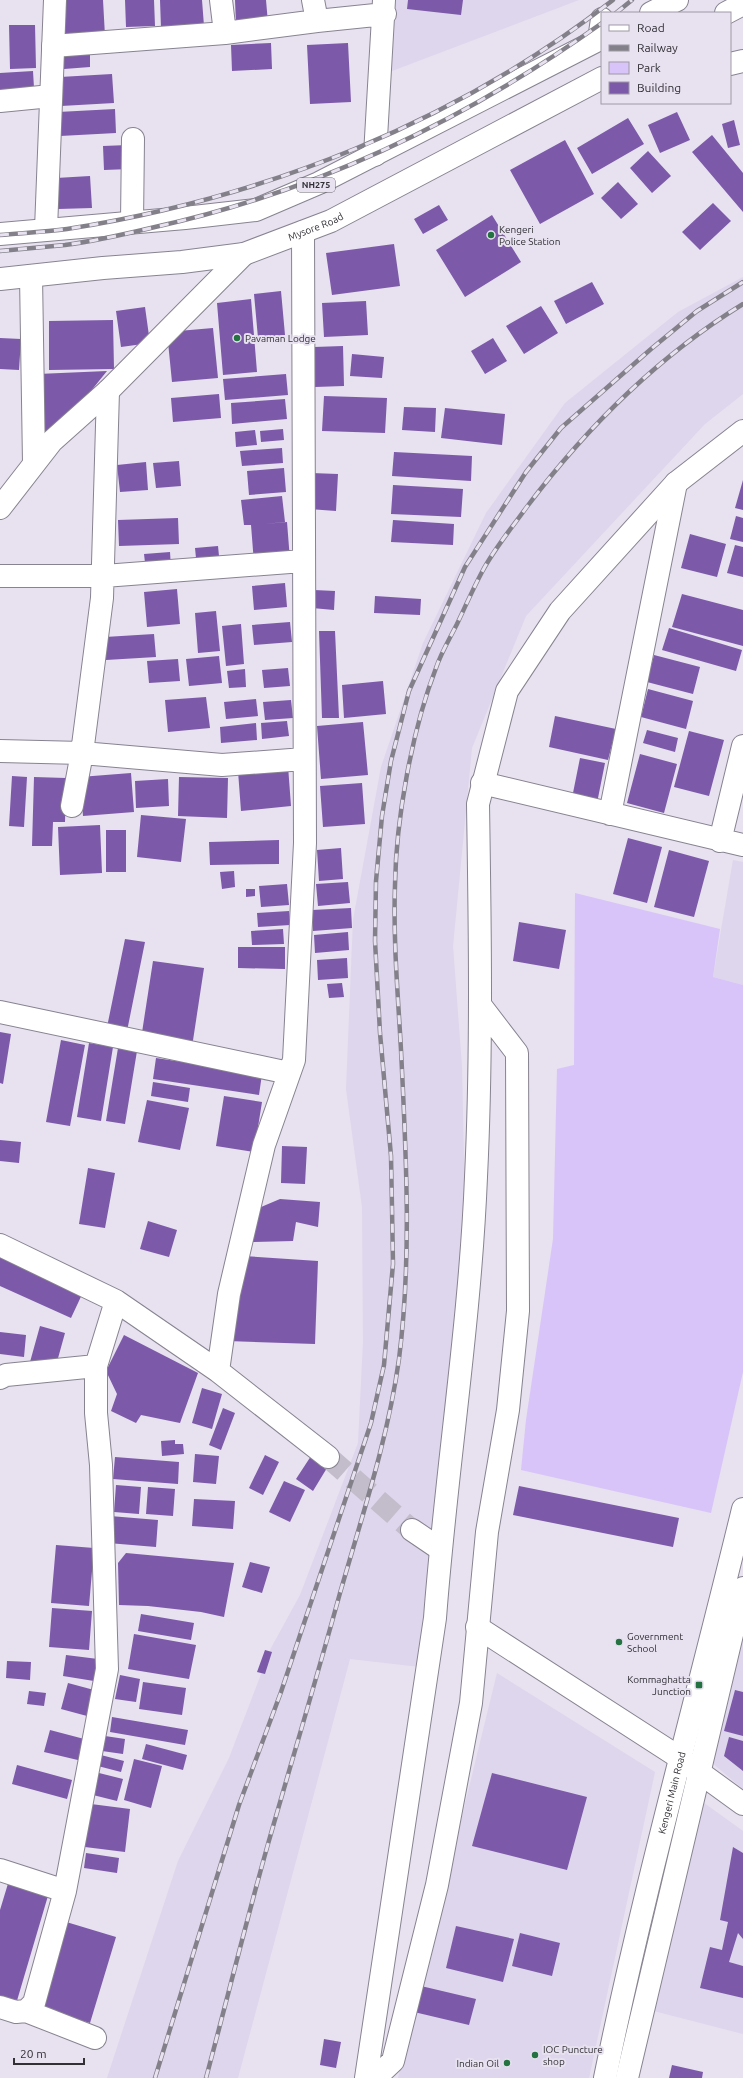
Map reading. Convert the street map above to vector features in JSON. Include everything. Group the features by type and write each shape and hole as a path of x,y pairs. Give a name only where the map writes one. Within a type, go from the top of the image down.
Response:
{"main road":[{"path":"46,229 55,0"},
{"path":"221,0 225,33"},
{"path":"603,12 605,0"},
{"path":"653,12 677,0"},
{"path":"728,12 743,4"},
{"path":"53,46 225,33 315,10 385,7 375,155"},
{"name":"NH275","path":"0,234 256,210 319,183 375,155 601,32"},
{"path":"731,64 743,61"},
{"name":"Mysore Road","path":"0,279 182,262 244,254 331,221 601,79"},
{"path":"564,98 601,90"},
{"path":"0,101 51,96"},
{"path":"132,222 134,139"},
{"path":"218,1371 229,1294 262,1152 294,1060 303,882 303,232"},
{"path":"0,508 52,441 108,391 244,254"},
{"path":"31,276 34,463"},
{"path":"72,806 82,752 104,576 108,391"},
{"path":"366,2078 433,1626 440,1549 462,1360 476,1186 481,1006 478,804 482,783 507,691 560,611 676,483 743,431"},
{"path":"610,814 676,483"},
{"path":"0,576 104,576 303,561"},
{"path":"720,841 743,746"},
{"path":"0,751 82,752 222,765 304,759"},
{"path":"482,783 720,841 743,845"},
{"path":"375,2078 393,2061 437,1884 471,1703 487,1532 508,1410 518,1311 517,1053 481,1006"},
{"path":"0,1012 289,1073"},
{"path":"0,1245 116,1301 218,1371 328,1456"},
{"path":"26,2011 34,2003 65,1891 107,1669 101,1465 96,1413 96,1366 116,1301"},
{"path":"0,1378 6,1375 96,1366"},
{"name":"Kengeri Main Road","path":"605,2078 626,1976 680,1758 702,1681 743,1509"},
{"path":"412,1530 440,1549"},
{"path":"627,2078 743,1588"},
{"path":"477,1628 680,1758 743,1804"},
{"path":"0,1870 65,1891"},
{"path":"0,2007 16,2012 26,2011 95,2038"}],"shaded area":[{"path":"392,0 579,0 392,71"},
{"path":"743,277 743,394 705,424 526,616 472,748 453,946 462,1067 465,1209 429,1668 350,1659 238,2078 107,2078 178,1861 229,1758 271,1648 300,1595 358,1443 363,1342 362,1207 346,1089 353,920 381,767 423,643 486,513 565,403 678,312"},
{"path":"733,860 743,862 743,985 713,977"},
{"path":"743,1625 743,1789 711,1762"},
{"path":"497,1673 655,1772 589,2078 398,2078"},
{"path":"700,1800 743,1831 743,2034 650,2010"}],"green space":[{"path":"575,893 720,929 713,977 743,985 743,1372 711,1513 521,1470 526,1420 553,1239 557,1069 574,1065"}],"building":[{"path":"62,0 103,0 105,36 64,38"},
{"path":"125,0 154,0 155,26 126,27"},
{"path":"160,0 202,0 204,26 161,28"},
{"path":"235,0 266,0 268,23 236,24"},
{"path":"408,0 463,0 461,15 407,9"},
{"path":"9,25 35,25 36,68 10,69"},
{"path":"271,43 272,69 232,71 231,45"},
{"path":"348,43 351,102 310,104 307,45"},
{"path":"90,52 90,67 64,69 63,53"},
{"path":"33,71 34,88 0,90 0,73"},
{"path":"112,74 114,103 61,106 60,77"},
{"path":"115,109 116,133 60,136 58,112"},
{"path":"677,112 690,140 660,153 648,125"},
{"path":"628,118 644,144 592,174 577,148"},
{"path":"734,120 740,145 728,148 722,124"},
{"path":"712,135 743,173 743,212 692,152"},
{"path":"565,140 594,194 540,224 510,170"},
{"path":"128,145 130,169 104,170 103,146"},
{"path":"648,151 671,176 652,193 630,168"},
{"path":"90,176 92,208 58,209 56,178"},
{"path":"618,182 638,204 621,219 601,198"},
{"path":"713,203 731,221 700,250 682,232"},
{"path":"439,205 448,220 423,234 414,219"},
{"path":"492,215 521,262 465,297 436,250"},
{"path":"394,244 400,286 332,295 326,253"},
{"path":"592,282 604,304 566,324 554,301"},
{"path":"281,291 285,335 258,338 254,294"},
{"name":"Pavaman Lodge","path":"251,299 257,372 223,375 217,303"},
{"path":"366,301 368,335 324,337 322,303"},
{"path":"541,306 558,333 524,354 506,326"},
{"path":"145,307 150,343 121,347 116,311"},
{"path":"113,320 114,369 49,370 49,321"},
{"path":"213,328 218,378 172,382 167,332"},
{"path":"0,338 21,339 19,370 0,369"},
{"path":"493,338 507,361 485,374 471,351"},
{"path":"343,346 344,386 315,387 314,347"},
{"path":"352,354 384,357 382,378 350,376"},
{"path":"107,371 58,432 42,431 38,374"},
{"path":"286,374 288,395 225,400 223,379"},
{"path":"219,394 221,418 173,422 171,398"},
{"path":"324,396 387,398 385,433 322,431"},
{"path":"285,399 287,419 232,424 231,403"},
{"path":"404,407 436,408 435,432 402,430"},
{"path":"445,408 505,414 502,445 441,438"},
{"path":"283,429 284,440 261,442 260,431"},
{"path":"255,430 257,445 236,447 235,432"},
{"path":"282,448 283,463 242,466 240,451"},
{"path":"394,452 472,456 471,481 392,476"},
{"path":"179,461 181,486 156,488 153,463"},
{"path":"146,462 148,490 120,492 117,465"},
{"path":"284,468 286,492 249,495 247,471"},
{"path":"311,473 338,474 336,511 309,509"},
{"path":"743,480 743,510 735,508"},
{"path":"393,485 463,489 461,517 391,514"},
{"path":"282,496 285,522 264,524 287,522 290,560 254,563 251,525 244,525 241,500"},
{"path":"736,516 743,518 743,542 730,539"},
{"path":"178,518 179,544 119,546 118,520"},
{"path":"393,520 454,524 453,545 391,542"},
{"path":"690,534 726,544 717,577 681,568"},
{"path":"735,545 743,547 743,577 727,573"},
{"path":"218,546 220,566 197,568 195,548"},
{"path":"170,552 171,568 146,571 144,554"},
{"path":"285,583 287,607 254,610 252,586"},
{"path":"177,589 180,624 147,627 144,592"},
{"path":"314,590 335,591 334,610 312,608"},
{"path":"682,594 743,610 743,646 672,627"},
{"path":"375,596 421,599 420,615 374,613"},
{"path":"216,611 220,651 198,653 195,613"},
{"path":"290,622 292,642 254,645 252,625"},
{"path":"241,624 244,664 226,666 222,626"},
{"path":"669,628 742,650 736,671 662,650"},
{"path":"319,631 335,631 339,718 322,718"},
{"path":"154,634 156,657 106,660 105,637"},
{"path":"654,655 700,667 693,694 647,682"},
{"path":"219,656 222,683 189,686 186,659"},
{"path":"178,659 180,681 149,683 147,661"},
{"path":"288,668 290,686 264,688 262,670"},
{"path":"245,669 246,687 229,688 227,671"},
{"path":"383,681 386,714 344,718 342,685"},
{"path":"648,689 693,701 686,729 641,717"},
{"path":"206,697 210,728 168,732 165,700"},
{"path":"256,699 258,716 226,719 224,702"},
{"path":"291,700 293,718 265,720 263,702"},
{"path":"555,716 616,729 608,760 549,747"},
{"path":"287,721 289,736 262,739 261,723"},
{"path":"363,722 368,775 321,779 317,726"},
{"path":"256,723 257,740 221,743 220,727"},
{"path":"647,730 678,738 675,752 643,743"},
{"path":"689,731 724,740 709,796 674,787"},
{"path":"640,754 677,764 664,813 627,803"},
{"path":"580,758 605,763 597,803 572,798"},
{"path":"288,766 291,806 241,811 238,771"},
{"path":"131,773 134,812 83,816 80,777"},
{"path":"12,776 27,777 24,827 9,826"},
{"path":"34,777 66,778 65,822 53,822 52,846 32,846"},
{"path":"179,777 228,778 227,818 178,816"},
{"path":"168,779 169,806 136,808 135,781"},
{"path":"362,783 365,824 323,827 320,786"},
{"path":"141,815 186,819 181,862 137,857"},
{"path":"100,825 102,873 60,875 58,827"},
{"path":"106,830 126,830 126,872 106,872"},
{"path":"628,838 662,847 647,903 613,894"},
{"path":"279,840 279,864 210,865 209,842"},
{"path":"341,848 343,879 319,881 317,850"},
{"path":"669,850 709,861 694,917 654,907"},
{"path":"234,871 235,887 222,889 220,872"},
{"path":"348,882 350,903 318,906 316,884"},
{"path":"287,884 289,905 261,907 259,886"},
{"path":"246,889 255,889 255,896 246,897"},
{"path":"351,908 352,928 313,931 312,910"},
{"path":"289,911 290,925 258,927 257,913"},
{"path":"519,922 566,930 559,969 513,961"},
{"path":"283,929 284,944 252,945 251,931"},
{"path":"348,932 349,950 315,953 314,935"},
{"path":"125,939 145,942 126,1036 106,1032"},
{"path":"238,947 285,947 285,969 238,968"},
{"path":"347,958 348,978 318,980 317,960"},
{"path":"153,961 204,968 192,1047 141,1039"},
{"path":"342,983 344,997 329,998 327,984"},
{"path":"0,1032 11,1034 3,1084 0,1083"},
{"path":"61,1040 85,1045 70,1126 46,1122"},
{"path":"89,1043 113,1047 101,1121 77,1117"},
{"path":"118,1048 137,1051 125,1124 106,1121"},
{"path":"156,1058 262,1074 259,1095 153,1079"},
{"path":"153,1082 190,1088 188,1102 151,1096"},
{"path":"224,1096 262,1102 254,1152 216,1146"},
{"path":"147,1100 189,1108 180,1150 138,1142"},
{"path":"0,1140 21,1142 19,1163 0,1161"},
{"path":"282,1146 307,1147 305,1184 281,1183"},
{"path":"88,1168 115,1173 105,1228 79,1224"},
{"path":"280,1199 320,1202 318,1227 296,1222 293,1241 251,1242 254,1210"},
{"path":"148,1221 177,1230 169,1257 140,1249"},
{"path":"0,1249 85,1288 71,1318 0,1286"},
{"path":"243,1256 318,1261 315,1344 227,1341"},
{"path":"40,1326 65,1333 55,1369 30,1362"},
{"path":"0,1332 26,1335 24,1357 0,1354"},
{"path":"124,1335 198,1373 180,1423 141,1415 136,1423 111,1411 117,1394 106,1371"},
{"path":"202,1388 222,1394 212,1429 192,1423"},
{"path":"223,1408 235,1413 221,1450 209,1445"},
{"path":"175,1440 175,1444 183,1444 184,1454 162,1456 161,1441"},
{"path":"313,1453 330,1463 313,1491 296,1479"},
{"path":"195,1454 219,1456 216,1484 193,1482"},
{"path":"265,1455 279,1462 263,1495 249,1488"},
{"path":"115,1457 179,1462 178,1484 113,1479"},
{"path":"284,1481 305,1490 290,1522 269,1512"},
{"path":"116,1485 141,1487 139,1514 114,1512"},
{"path":"519,1486 679,1518 673,1547 513,1515"},
{"path":"148,1487 175,1489 173,1516 146,1514"},
{"path":"194,1499 235,1501 233,1529 192,1526"},
{"path":"110,1516 158,1520 156,1547 108,1543"},
{"path":"56,1545 94,1548 89,1606 51,1603"},
{"path":"126,1553 234,1563 224,1617 201,1612 148,1606 119,1605 118,1563"},
{"path":"250,1562 270,1567 262,1593 242,1587"},
{"path":"52,1608 92,1611 89,1650 49,1647"},
{"path":"141,1614 194,1623 191,1640 138,1631"},
{"path":"134,1634 196,1645 189,1679 128,1669"},
{"path":"265,1650 272,1652 265,1674 257,1672"},
{"path":"66,1655 98,1659 94,1681 63,1676"},
{"path":"7,1661 31,1662 30,1680 6,1678"},
{"path":"120,1675 140,1679 136,1702 115,1699"},
{"path":"143,1682 186,1688 182,1715 139,1709"},
{"path":"68,1683 94,1690 87,1716 61,1709"},
{"path":"735,1690 743,1692 743,1736 724,1731"},
{"path":"29,1691 46,1693 44,1706 27,1704"},
{"path":"112,1717 188,1730 185,1745 110,1732"},
{"path":"50,1730 88,1740 82,1761 44,1752"},
{"path":"105,1736 125,1739 123,1754 102,1751"},
{"path":"729,1737 743,1741 743,1771 724,1756"},
{"path":"146,1744 187,1755 183,1770 142,1759"},
{"path":"97,1754 124,1761 121,1772 94,1765"},
{"path":"134,1759 162,1766 151,1808 124,1800"},
{"path":"17,1765 72,1780 67,1799 12,1784"},
{"path":"95,1772 123,1779 117,1801 89,1794"},
{"path":"492,1773 587,1797 567,1870 472,1846"},
{"path":"91,1804 130,1809 125,1852 85,1847"},
{"path":"733,1847 743,1853 743,1939 738,1933 729,1962 743,1966 743,1998 700,1988 710,1947 722,1950 728,1922 720,1920"},
{"path":"86,1853 119,1858 117,1873 84,1868"},
{"path":"10,1877 50,1889 16,2004 0,1999 0,1910"},
{"path":"63,1921 116,1937 90,2023 38,2008"},
{"path":"456,1926 514,1939 503,1982 446,1968"},
{"path":"520,1933 560,1943 552,1976 512,1966"},
{"path":"421,1986 476,1999 469,2025 414,2012"},
{"path":"324,2039 341,2042 336,2068 320,2065"},
{"path":"672,2065 703,2072 702,2078 669,2078"}],"tunnel":[{"path":"328,1457 412,1530"}],"railway":[{"path":"0,235 67,229 141,215 213,197 285,175 355,149 423,118 489,83 552,44 613,0"},
{"path":"617,12 632,0"},
{"path":"0,251 65,245 144,230 215,212 275,193 332,172 389,148 444,120 551,58 601,24"},
{"path":"155,2078 239,1805 281,1692 371,1423 384,1365 393,1264 391,1156 380,1033 375,941 376,881 382,816 391,761 409,691 465,567 526,472 561,428 697,311 743,282"},
{"path":"206,2078 268,1844 374,1477 388,1418 399,1359 406,1282 407,1204 405,1127 395,947 396,859 398,832 407,775 427,692 440,657 475,585 492,555 549,478 598,422 652,371 681,347 743,304"}],"place":[{"name":"Kengeri Police Station","path":"491,235"},
{"name":"Pavaman Lodge","path":"237,338"},
{"name":"Government School","path":"619,1642"},
{"name":"Kommaghatta Junction","path":"699,1685"},
{"name":"IOC Puncture shop","path":"535,2055"},
{"name":"Indian Oil","path":"507,2063"}]}
